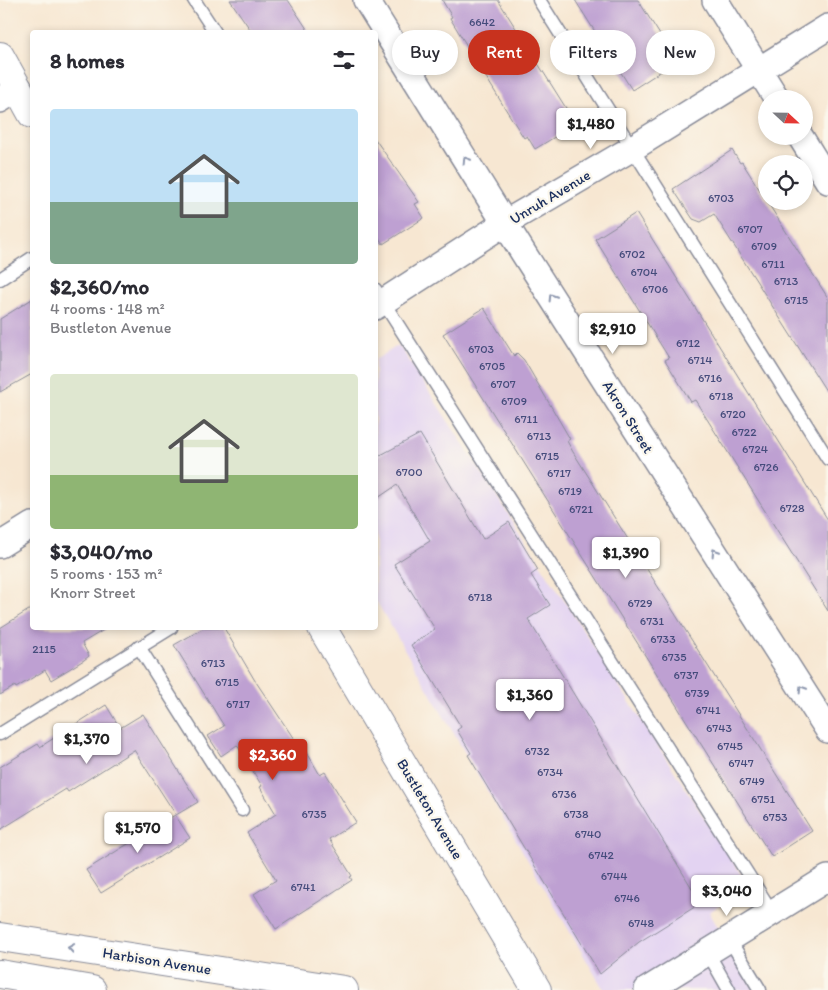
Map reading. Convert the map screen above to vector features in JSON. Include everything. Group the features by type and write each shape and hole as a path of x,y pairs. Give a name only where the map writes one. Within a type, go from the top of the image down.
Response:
{"main road":[{"path":"0,56 9,94 30,112"},
{"name":"Bustleton Avenue","path":"323,630 537,990"},
{"name":"Harbison Avenue","path":"0,936 344,990"},
{"path":"0,974 92,990"}],"street":[{"name":"Akron Street","path":"366,0 505,224 828,730"},
{"path":"715,0 771,90"},
{"name":"Unruh Avenue","path":"378,299 631,149 828,27"},
{"path":"806,145 828,181"},
{"path":"0,545 30,526"},
{"path":"647,990 828,878"}],"lane":[{"path":"194,0 214,30"},
{"path":"539,0 631,149 828,459"},
{"path":"0,279 30,259"},
{"path":"378,299 772,912"},
{"path":"0,734 168,630"},
{"path":"139,647 242,810"},
{"path":"729,939 760,990"},
{"path":"708,953 729,990"}],"shaded area":[{"path":"399,345 749,887 709,912 755,990 604,990 378,604 378,358"}],"building":[{"path":"230,0 288,0 308,30 251,30"},
{"path":"442,0 498,0 517,30 468,30 468,48 450,18 452,17"},
{"path":"575,0 638,0 657,30 646,30 646,75 655,75 632,90 622,75 636,75 636,30 594,30"},
{"path":"540,67 576,124 535,149 527,136 524,138 485,75 540,75"},
{"path":"378,143 419,202 415,204 424,218 383,244 378,236"},
{"path":"732,150 740,163 742,162 758,187 758,210 772,210 828,298 828,394 714,214 701,222 693,219 673,189"},
{"path":"636,213 828,520 828,611 695,400 691,402 665,360 669,358 595,239"},
{"path":"30,300 30,375 0,392 0,319"},
{"path":"484,308 514,356 517,353 524,360 570,439 567,441 573,452 812,831 772,857 443,334"},
{"path":"420,434 483,539 509,522 538,570 531,575 550,605 528,619 701,903 639,942 600,974 468,755 471,753 457,730 461,727 411,645 435,629 394,564 430,541 397,485 378,498 378,456"},
{"path":"30,609 30,630 104,630 82,643 89,656 84,660 51,680 45,670 16,688 15,686 0,695 0,628"},
{"path":"200,630 225,630 254,679 302,751 305,749 320,775 325,772 356,822 329,839 352,876 350,877 352,880 276,929 254,894 276,880 247,833 276,814 260,787 262,786 237,745 221,756 208,736 224,726 174,645"},
{"path":"106,705 120,728 143,714 198,802 176,815 134,750 68,792 66,789 0,830 0,767 38,744 40,747"},
{"path":"175,815 190,838 101,893 86,870"}]}
